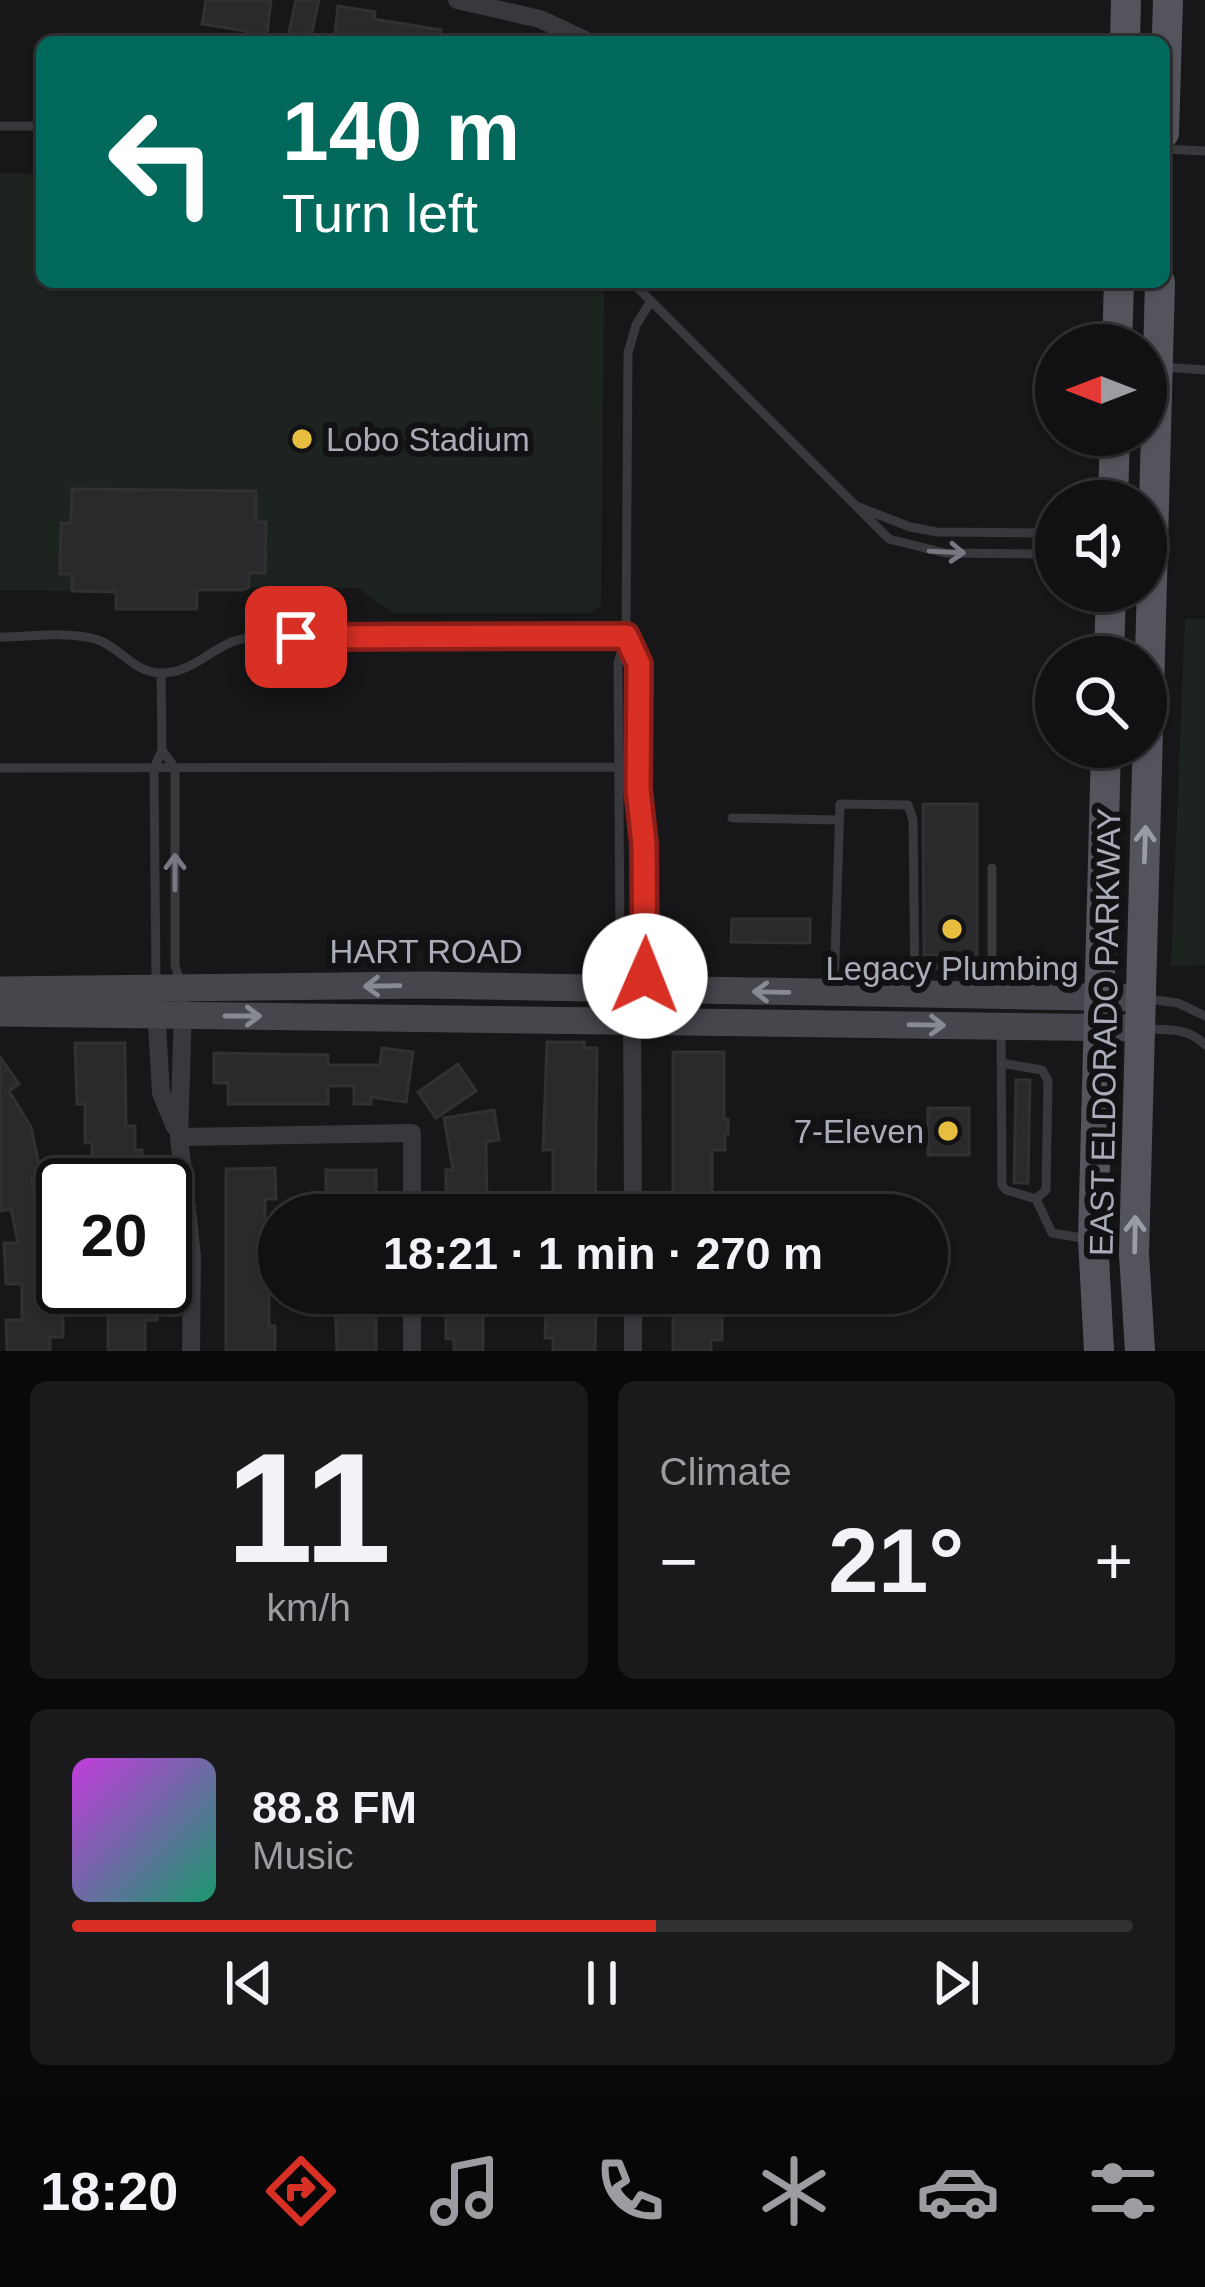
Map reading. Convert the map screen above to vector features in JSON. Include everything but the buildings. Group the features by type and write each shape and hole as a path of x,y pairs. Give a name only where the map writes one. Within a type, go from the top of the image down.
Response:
{"main road":[{"path":"1125,36 1126,0"},
{"path":"1167,36 1168,0"},
{"path":"1118,324 1119,288"},
{"name":"EAST ELDORADO PARKWAY","path":"1159,324 1160,288"},
{"name":"EAST ELDORADO PARKWAY","path":"1140,1351 1134,1254 1156,456"},
{"name":"EAST ELDORADO PARKWAY","path":"1099,1351 1093,1239 1105,768"}],"street":[{"path":"457,0 540,20 580,36"},
{"name":"HART ROAD","path":"0,1013 426,985 1099,996 1140,1013"},
{"name":"HART ROAD","path":"0,990 170,1002 633,1020 1099,1029 1140,1013"},
{"path":"632,990 633,1194"},
{"path":"833,993 833,1023"},
{"path":"170,1002 161,1093 179,1137 192,1256 191,1351"},
{"path":"179,1137 412,1133 412,1194"},
{"path":"412,1314 412,1351"},
{"path":"633,1314 633,1351"}],"lane":[{"path":"0,126 36,126"},
{"path":"1170,149 1205,151"},
{"path":"638,288 889,539 924,551 1035,554"},
{"path":"626,636 639,664 644,844 645,976 632,990 621,976 618,664 626,636 628,353 636,325 651,301"},
{"path":"1167,368 1205,370"},
{"path":"854,505 910,527 938,532 1035,533"},
{"path":"0,637 90,638 146,670 161,673 188,668 222,645 248,638 626,636"},
{"path":"161,673 163,750 154,768 170,1002"},
{"path":"163,750 175,768 175,966 170,1002"},
{"path":"0,768 639,767"},
{"path":"833,993 840,804 908,805 914,820 915,994"},
{"path":"731,818 839,820"},
{"path":"992,868 992,995"},
{"path":"915,965 992,966"},
{"path":"1140,1013 1178,1003 1205,1016"},
{"path":"1140,1013 1195,1034 1205,1045"},
{"path":"1001,1027 1002,1185 1036,1199 1052,1233 1093,1239"},
{"path":"1001,1063 1042,1070 1048,1081 1046,1190 1036,1199"}],"shaded area":[{"name":"Lobo Stadium","path":"0,173 36,174 36,288 604,291 601,606 590,613 393,613 358,588 198,590 197,609 116,609 116,592 0,590"},
{"path":"1185,619 1205,619 1205,965 1171,966"}],"place":[{"name":"Lobo Stadium","path":"302,439"},
{"name":"Legacy Plumbing","path":"952,929"},
{"name":"7-Eleven","path":"948,1131"}],"route":[{"path":"296,637 626,636 639,664 645,976"}]}
